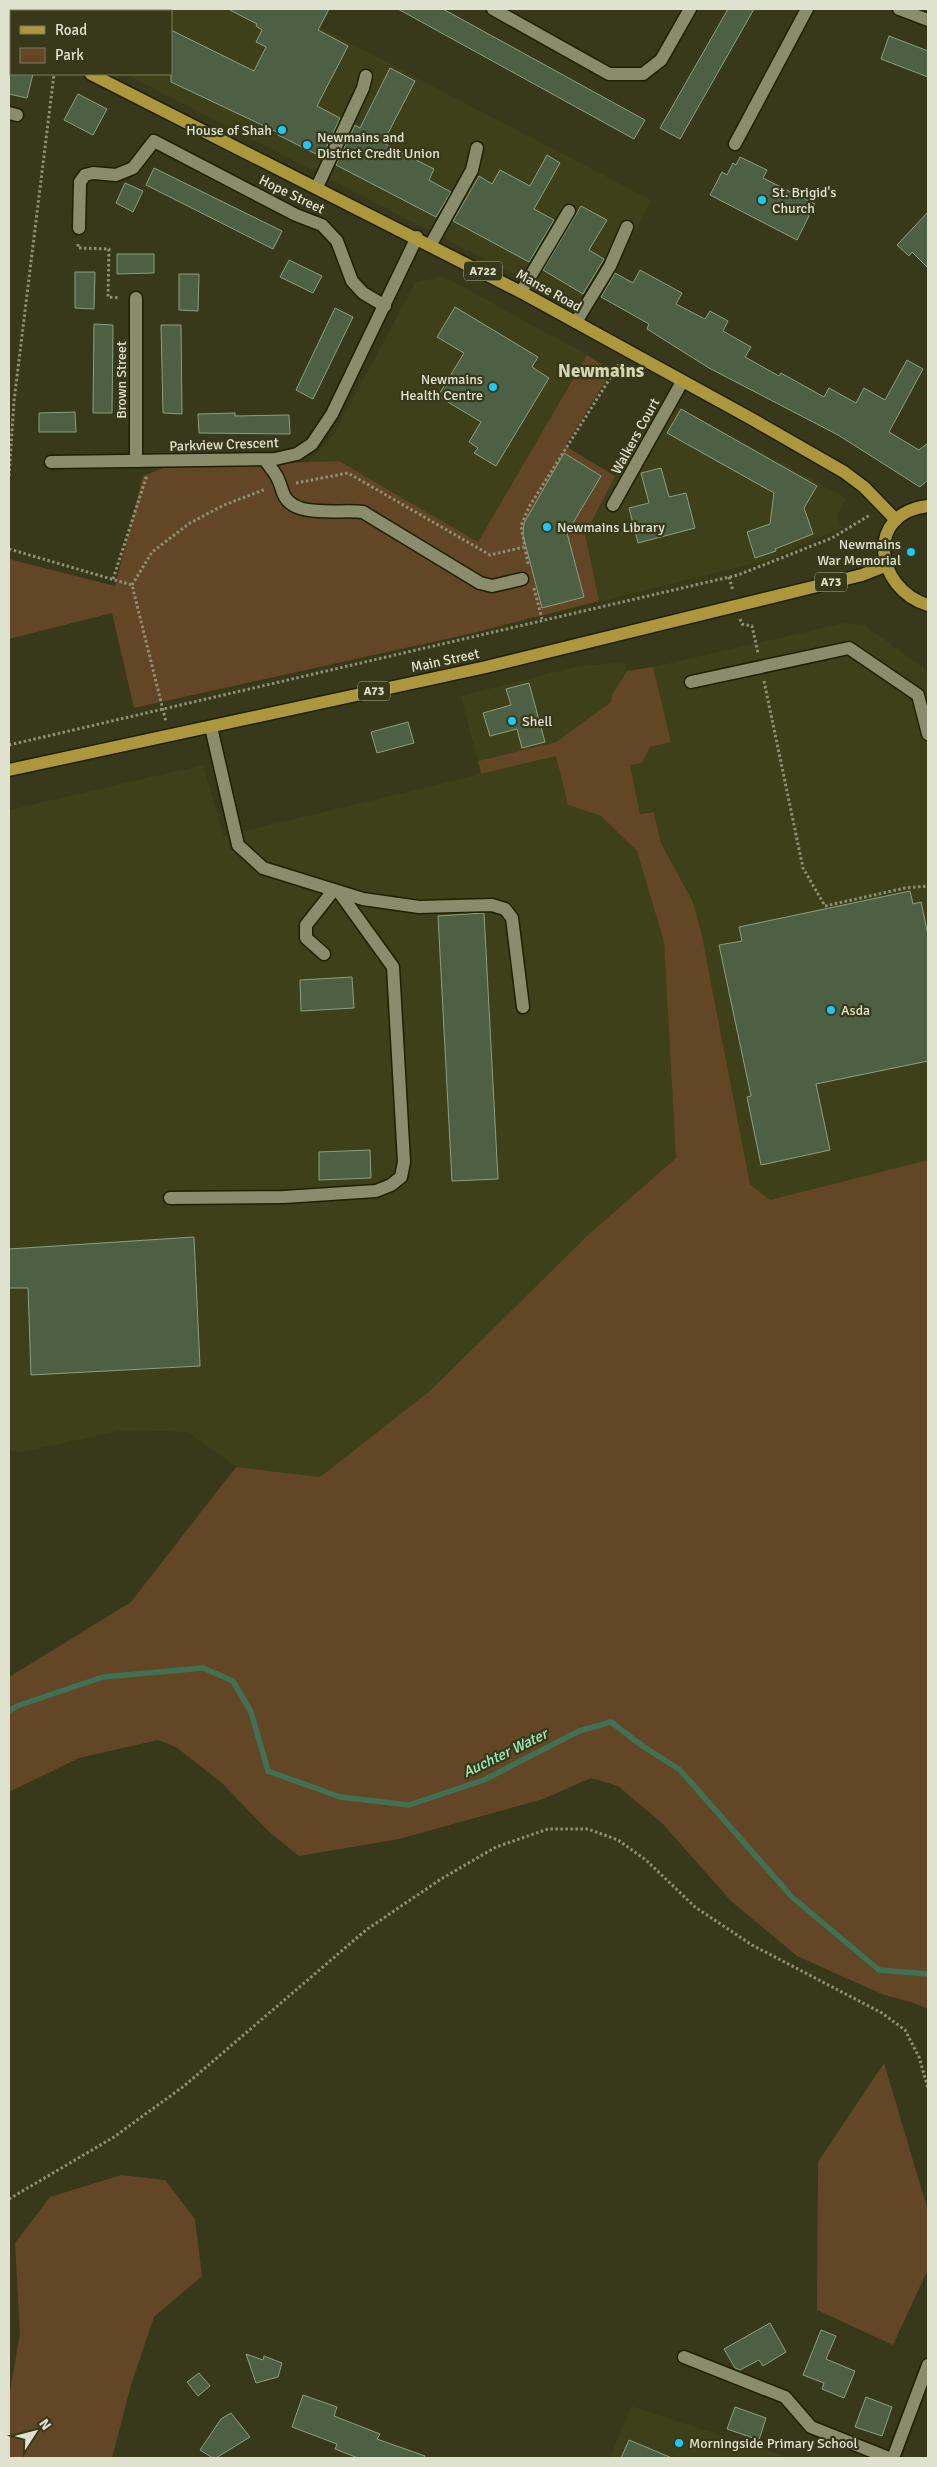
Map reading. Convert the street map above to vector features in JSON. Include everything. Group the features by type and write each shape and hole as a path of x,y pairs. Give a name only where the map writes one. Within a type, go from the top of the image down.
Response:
{"main road":[{"name":"Manse Road","path":"105,77 417,237 627,350 844,472 864,487 896,520"},
{"path":"928,506 907,512 896,520 883,545 885,566 893,580 916,600 928,605"},
{"name":"Main Street","path":"9,770 486,667 736,604 862,575 885,566"}],"street":[{"path":"493,9 609,74 643,74 660,60 690,9"},
{"path":"735,144 807,9"},
{"path":"899,9 926,16"},
{"path":"317,187 363,88 366,76"},
{"name":"Hope Street","path":"78,228 80,182 85,175 93,173 116,175 133,168 154,141 296,214 322,225 337,241 352,280 363,293 385,306"},
{"path":"430,244 472,170 477,148"},
{"path":"521,292 569,211"},
{"path":"576,322 610,266 627,227"},
{"name":"Parkview Crescent","path":"51,462 265,460 297,454 312,444 332,414 417,237"},
{"name":"Brown Street","path":"136,298 136,461"},
{"name":"Walkers Court","path":"613,505 682,382"},
{"path":"265,460 279,480 286,498 294,507 306,510 363,512 480,583 492,586 527,581"},
{"path":"692,682 849,648 918,694 928,734"},
{"path":"210,727 238,845 263,868 363,899 418,907 492,905 505,909 512,918 523,1007"},
{"path":"324,954 306,938 306,925 336,892"},
{"path":"170,1198 284,1197 376,1191 391,1185 402,1177 404,1162 393,967 336,892"},
{"path":"684,2357 785,2397 810,2427 891,2458 928,2365"}],"path":[{"path":"9,476 14,401 54,75"},
{"path":"78,228 78,248 109,249 108,298 136,298"},
{"path":"528,565 521,526 529,507 627,350"},
{"path":"113,579 152,461"},
{"path":"9,744 729,577 832,538 883,507"},
{"path":"9,549 132,585 170,736"},
{"path":"729,577 742,624 752,626 804,868 826,906 905,888 928,886"},
{"path":"527,581 542,619"},
{"path":"9,2199 114,2137 184,2086 366,1930 441,1879 496,1847 548,1829 588,1829 618,1840 646,1860 695,1907 752,1945 882,2013 905,2030 918,2057 928,2088"}],"shaded area":[{"path":"19,9 330,9 321,28 651,200 592,314 131,77 132,75 172,75 172,10"},
{"path":"443,276 587,355 478,542 339,461 307,463 334,434 415,283"},
{"path":"662,398 846,498 837,516 842,528 763,561 537,617 565,446 615,476"},
{"path":"844,623 864,625 928,671 928,1160 770,1200 750,1184 701,931 693,902 661,843 654,812 640,814 630,765 642,763 650,747 671,742 653,667"},
{"path":"625,662 627,671 612,695 611,702 556,742 478,761 461,696 575,667"},
{"path":"556,756 568,805 601,816 637,851 664,942 676,1158 589,1234 431,1390 320,1477 236,1467 188,1432 124,1430 22,1452 9,1451 9,810 203,765 224,836"},
{"name":"Morningside Primary School","path":"631,2406 790,2458 610,2458"}],"green space":[{"path":"587,355 612,371 565,446 615,476 585,534 599,601 473,633 134,708 112,613 9,639 9,559 115,586 143,476 166,467 339,461 478,542"},
{"path":"653,667 671,742 650,747 642,763 630,765 640,814 654,812 661,843 693,902 701,931 750,1184 770,1200 928,1160 928,2009 911,2002 884,1995 797,1956 731,1901 663,1824 618,1786 591,1778 543,1799 399,1839 299,1856 268,1831 222,1783 176,1747 158,1740 79,1758 9,1792 9,1677 131,1602 236,1467 320,1477 431,1390 589,1234 676,1158 664,942 637,851 601,816 568,805 556,756 481,774 478,761 556,742 611,702 612,695 627,671"},
{"path":"884,2063 928,2211 928,2269 893,2345 817,2310 818,2162"},
{"path":"121,2175 165,2180 195,2219 202,2276 154,2317 131,2385 112,2458 9,2458 9,2397 20,2333 15,2243 50,2197"}],"building":[{"path":"228,9 329,9 318,30 348,46 317,106 340,118 322,157 278,135 279,133 171,82 172,30 254,71 266,47 256,42 262,30 256,26 257,24"},
{"path":"398,9 443,9 645,120 634,139"},
{"path":"728,9 754,9 680,139 660,128"},
{"path":"889,36 928,51 928,77 881,59"},
{"path":"390,68 415,81 383,143 434,169 429,180 451,192 436,217 336,165 355,125 360,128"},
{"path":"9,74 33,75 27,98 9,94"},
{"path":"78,94 107,109 93,135 64,120"},
{"path":"547,155 560,163 534,209 554,220 529,262 453,221 479,176 492,184 500,170 530,186"},
{"name":"St. Brigid's Church","path":"740,157 767,170 763,178 815,204 797,240 710,195 722,172 727,175 733,163 736,165"},
{"path":"154,168 282,231 273,249 146,185"},
{"path":"125,183 143,191 133,212 116,203"},
{"path":"581,206 607,220 589,250 604,259 583,294 543,270"},
{"path":"928,212 928,268 912,252 909,256 897,245"},
{"path":"117,254 154,254 154,273 117,274"},
{"path":"289,260 322,276 313,293 280,277"},
{"path":"640,270 682,293 676,304 705,319 710,311 728,321 723,331 751,347 745,357 779,376 781,373 824,397 829,388 856,403 864,388 885,400 907,360 923,369 889,432 919,450 928,443 928,480 920,487 838,435 709,368 647,329 649,324 601,297 615,273 633,283"},
{"path":"75,272 95,272 94,309 75,308"},
{"path":"179,274 199,274 198,311 179,310"},
{"name":"Newmains Health Centre","path":"455,307 538,357 532,367 549,378 496,466 474,453 478,448 469,442 481,422 438,396 464,353 437,337"},
{"path":"335,308 353,317 313,399 296,390"},
{"path":"94,324 113,325 112,413 93,413"},
{"path":"161,325 181,325 182,414 163,413"},
{"path":"681,409 817,486 804,508 813,534 775,549 776,551 755,558 747,532 770,524 774,493 667,433"},
{"path":"75,412 76,432 39,432 39,413"},
{"path":"235,413 235,416 289,415 290,434 199,433 198,414"},
{"name":"Newmains Library","path":"564,453 601,476 567,533 584,597 542,608 523,535 524,523"},
{"path":"661,468 669,497 686,493 695,528 638,543 629,508 649,503 641,473"},
{"name":"Shell","path":"529,683 545,742 522,748 517,729 490,736 483,713 511,705 506,689"},
{"path":"408,722 414,743 377,753 371,732"},
{"name":"Asda","path":"910,891 913,904 921,902 928,935 928,1061 816,1084 830,1150 761,1165 747,1097 751,1096 719,945 742,941 739,927"},
{"path":"484,913 498,1179 452,1181 438,916"},
{"path":"352,977 354,1008 301,1011 300,980"},
{"path":"370,1150 371,1178 319,1180 319,1152"},
{"path":"194,1237 200,1366 31,1375 28,1288 9,1288 9,1249"},
{"path":"770,2323 786,2352 763,2366 759,2360 740,2370 735,2368 724,2349"},
{"path":"821,2330 836,2336 826,2359 855,2371 844,2398 822,2389 824,2383 803,2375"},
{"path":"246,2354 263,2360 264,2356 282,2363 278,2377 256,2383"},
{"path":"199,2373 210,2386 198,2396 187,2382"},
{"path":"303,2395 337,2407 334,2416 380,2434 377,2439 425,2456 424,2458 358,2458 335,2449 337,2444 292,2427"},
{"path":"866,2397 892,2407 882,2436 855,2427"},
{"path":"735,2407 766,2418 759,2440 727,2429"},
{"path":"231,2413 250,2437 213,2458 200,2450 221,2419"},
{"path":"629,2440 672,2458 621,2458"}],"waterway":[{"name":"Auchter Water","path":"9,1711 17,1706 103,1677 203,1668 233,1681 251,1712 268,1771 340,1797 409,1805 484,1780 579,1731 611,1722 644,1747 680,1770 792,1897 879,1970 928,1974"}],"place":[{"name":"House of Shah","path":"282,130"},
{"name":"Newmains and District Credit Union","path":"307,145"},
{"name":"St. Brigid's Church","path":"762,200"},
{"name":"Newmains Health Centre","path":"493,387"},
{"name":"Newmains Library","path":"547,527"},
{"name":"Newmains War Memorial","path":"911,552"},
{"name":"Shell","path":"512,721"},
{"name":"Asda","path":"831,1010"},
{"name":"Morningside Primary School","path":"679,2443"}],"district":[{"name":"Newmains","path":"601,370"}]}
